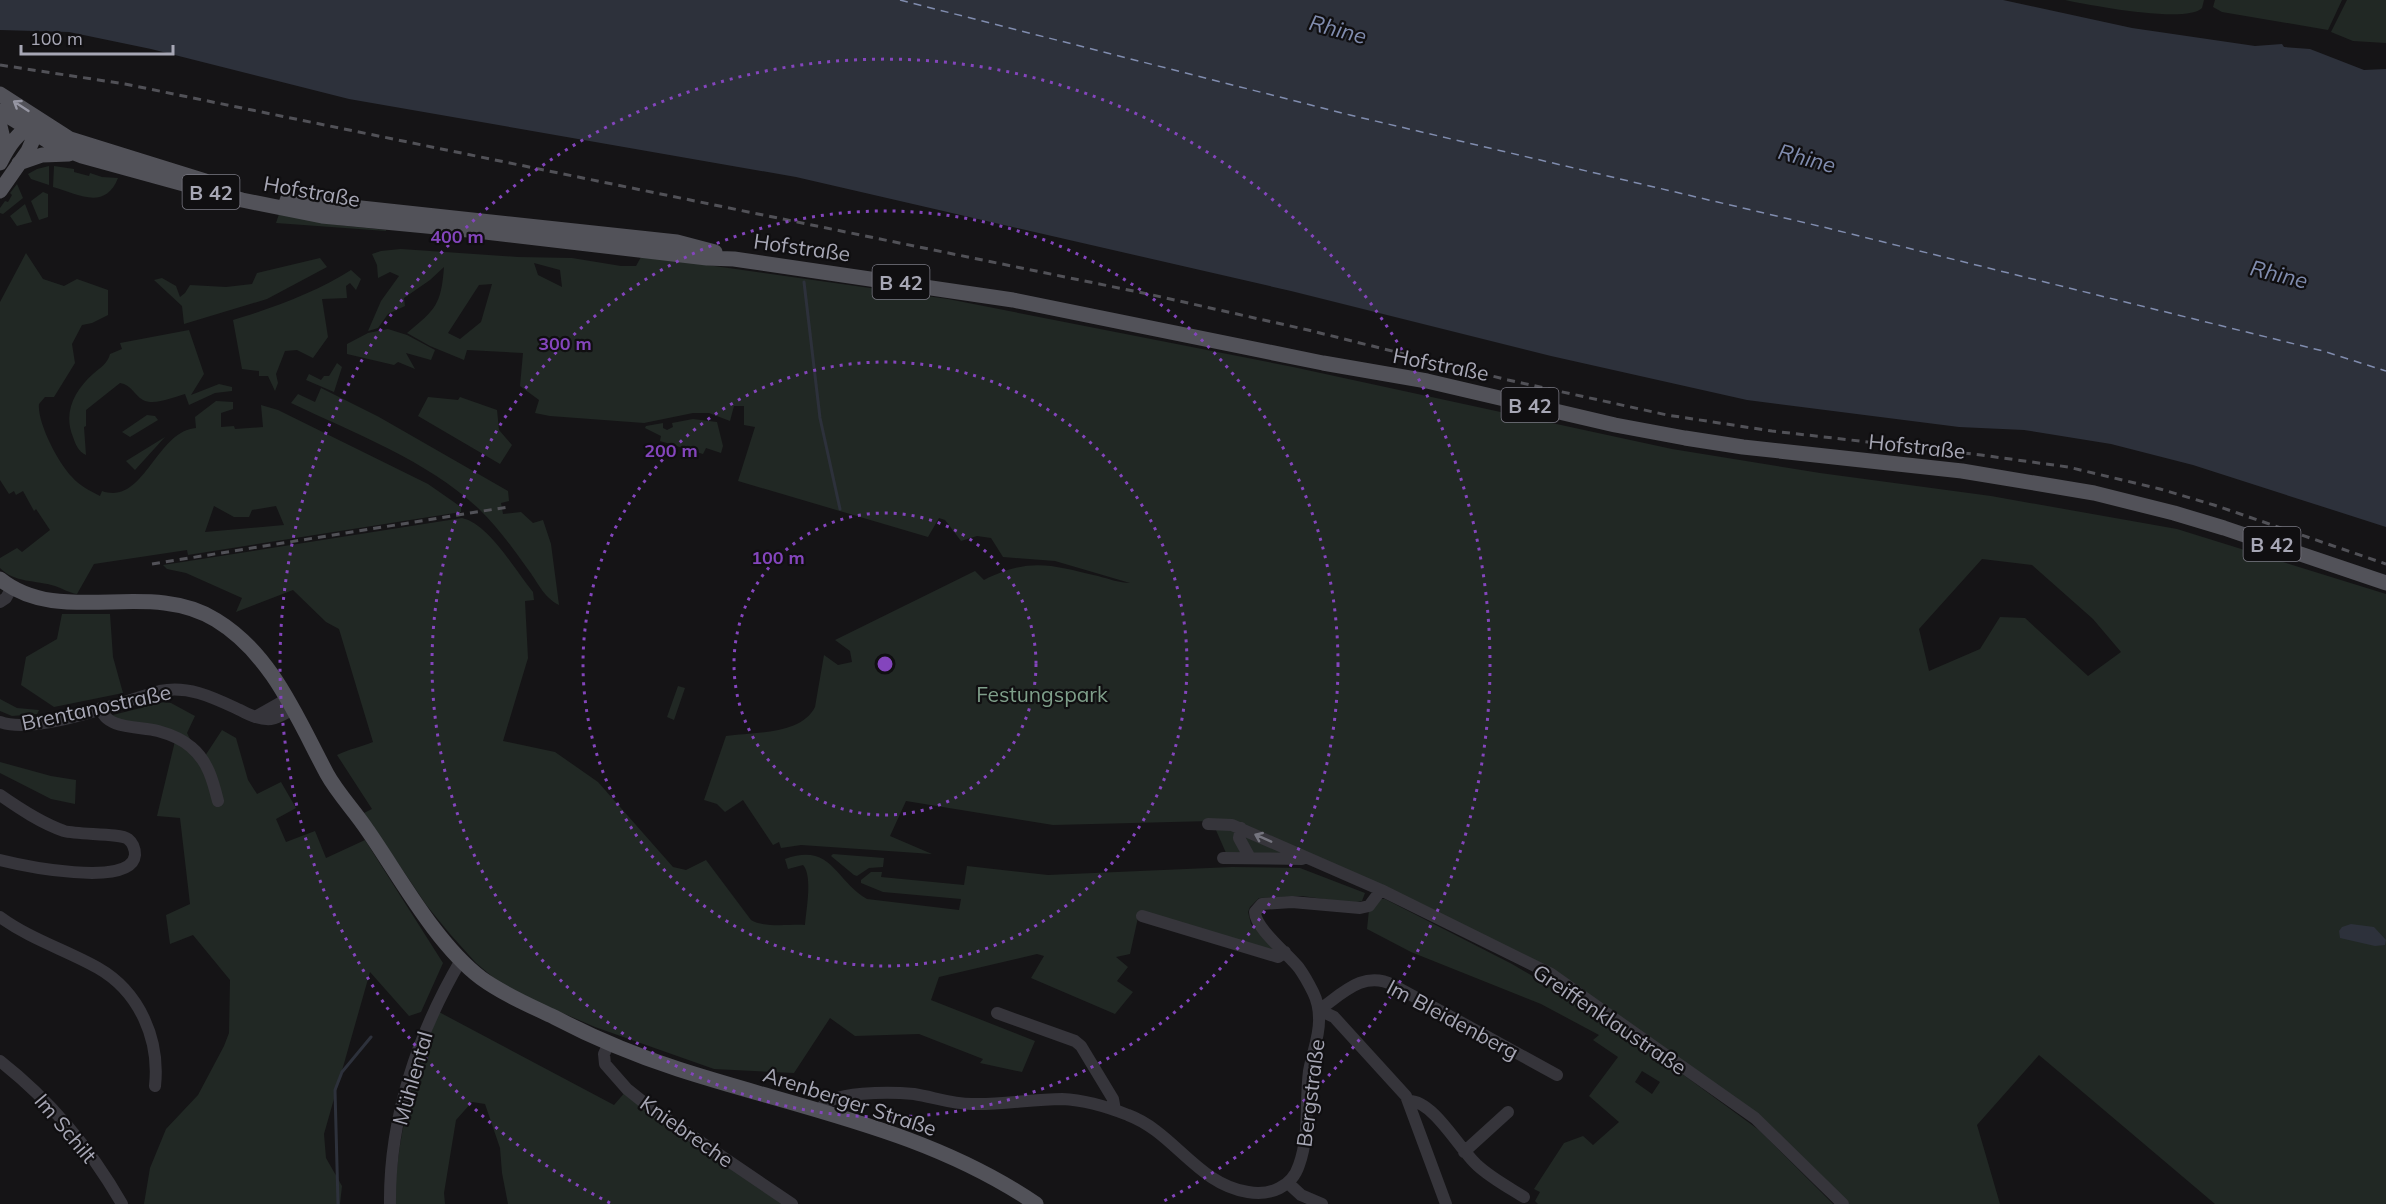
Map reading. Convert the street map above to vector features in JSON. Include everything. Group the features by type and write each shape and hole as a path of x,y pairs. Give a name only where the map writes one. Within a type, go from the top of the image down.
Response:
{"main road":[{"name":"B 42","path":"0,94 35,128"},
{"name":"B 42","path":"0,111 35,128"},
{"path":"0,126 3,157"},
{"name":"Hofstraße","path":"35,128 75,154 271,207 322,216 468,230 707,258 734,259 1013,300 1323,363 1427,381 1615,425 1685,438 1743,447 1962,471 2051,484 2174,513 2386,583"},
{"name":"Hofstraße","path":"35,128 54,130 77,142 220,185 276,198 349,208 677,242 734,259"},
{"path":"3,157 16,136 35,128"},
{"path":"0,191 19,163 35,128"},
{"path":"19,163 42,155 75,154"},
{"name":"Arenberger Straße","path":"6,583 50,600 75,602 148,600 174,603 196,609 218,621 242,639 260,659 290,704 332,783 365,826 434,927 461,960 479,976 501,990 644,1058 874,1126 944,1154 1006,1185 1036,1204"}],"street":[{"path":"0,602 6,598 6,583"},
{"name":"Brentanostraße","path":"0,722 26,726 178,688 211,697 255,717 271,719 290,704"},
{"path":"101,708 105,718 113,722 160,731 191,747 204,761 218,801"},
{"path":"0,795 39,820 64,830 87,835 123,836 129,839 135,853 134,860 128,865 113,871 100,872 45,870 0,860"},
{"name":"Greiffenklaustraße","path":"1208,824 1227,824 1241,828 1382,890 1551,974 1755,1118 1843,1204"},
{"path":"1241,828 1239,838 1250,858"},
{"name":"Greiffenklaustraße","path":"1223,858 1294,858 1316,861"},
{"name":"Bergstraße","path":"1288,1183 1297,1170 1305,1139 1309,1075 1319,1026 1319,1010 1304,976 1255,917 1257,908 1262,904 1292,903 1360,908 1369,906 1382,890"},
{"path":"1142,916 1278,957 1285,952"},
{"path":"0,917 31,936 98,968 133,999 150,1032 155,1063 155,1086"},
{"name":"Mühlental","path":"390,1204 395,1140 414,1063 435,1007 461,960"},
{"name":"Im Bleidenberg","path":"1319,1010 1359,982 1371,979 1386,981 1557,1075"},
{"path":"1319,1010 1334,1017 1402,1090 1409,1101 1446,1204"},
{"path":"998,1013 1081,1046 1113,1099 1115,1110"},
{"name":"Kniebreche","path":"609,1043 604,1054 606,1064 627,1089 652,1109 792,1204"},
{"name":"Im Schilt","path":"0,1061 39,1095 67,1124 108,1179 122,1204"},
{"path":"820,1110 825,1102 834,1098 896,1093 972,1104 1071,1100 1115,1110 1146,1123 1203,1172 1228,1186 1249,1192 1266,1193 1288,1183 1301,1194 1322,1204"},
{"path":"1409,1101 1418,1102 1437,1118 1464,1152 1492,1178 1524,1197"},
{"path":"1464,1152 1508,1113"}],"green space":[{"path":"2065,0 2204,0 2202,8 2193,12 2158,14"},
{"path":"2215,0 2342,0 2328,30 2222,12 2213,7"},
{"path":"2347,0 2386,0 2386,43 2353,41 2331,32"},
{"path":"49,166 49,185 31,179 28,174 37,169"},
{"path":"54,166 74,169 74,172 89,176 90,173 102,177 118,178 113,188 106,194 90,198 53,187"},
{"path":"17,184 23,198 3,214 0,213 0,208 5,201 8,202 12,195 10,193"},
{"path":"43,192 48,194 48,217 39,220 31,201"},
{"path":"25,204 32,222 17,226 10,216"},
{"path":"279,214 338,225 386,231 276,223"},
{"name":"Festungspark","path":"401,249 518,257 572,258 621,266 636,266 641,257 650,257 948,299 1293,367 1672,449 1820,473 1991,496 2177,529 2386,594 2386,1204 2215,1204 2039,1055 1977,1125 2000,1204 1849,1204 1804,1160 1552,973 1311,854 1226,853 1212,821 1053,825 906,801 890,836 932,854 801,845 781,848 779,842 773,845 743,800 725,812 717,804 704,800 726,736 776,731 799,723 808,716 815,707 824,655 838,665 852,662 850,651 835,640 975,571 984,580 1015,568 1041,565 1130,583 1055,561 1003,557 991,538 977,536 961,541 945,520 939,518 928,537 738,481 755,427 744,425 744,406 734,406 730,421 709,413 693,413 644,423 535,413 539,400 520,386 523,353 467,350 464,360 430,346 407,333 431,312 439,298 444,267 404,298 405,306 388,314 378,328 368,331 381,301 399,276 390,272 378,278 377,265 372,254","holes":["534,263 560,270 562,287 538,275","492,284 481,322 460,339 448,333 479,285","1982,559 2032,565 2093,619 2121,652 2088,676 2025,618 2000,617 1980,649 1929,671 1919,629"]},
{"path":"26,253 43,279 64,286 77,279 108,290 108,315 82,325 72,344 75,363 54,397 45,397 39,404 45,431 66,471 78,483 100,496 102,491 116,493 129,488 170,441 182,432 196,428 195,417 216,401 233,402 233,409 221,413 221,427 234,426 235,429 263,427 261,405 278,410 428,484 461,507 461,512 188,555 187,550 94,564 77,594 48,584 12,576 0,568 0,558 17,548 22,552 50,530 36,509 34,511 23,491 16,495 14,491 9,494 0,480 0,302","holes":["214,506 234,517 249,517 252,510 276,506 284,525 205,532"]},
{"path":"320,258 327,267 267,299 184,324 182,306 154,280 162,278 176,286 180,297 190,285 226,287 252,284 257,273"},
{"path":"351,270 361,279 356,290 350,283 346,286 347,298 322,299 328,337 313,358 297,350 285,351 276,374 278,383 275,391 268,376 259,376 259,371 242,369 233,320 294,299"},
{"path":"388,329 407,335 435,350 431,360 406,353 415,369 398,362 394,365 347,354 347,344 368,333"},
{"path":"189,330 204,374 191,395 219,384 232,387 232,391 215,393 189,405 185,394 148,402 120,383 86,410 86,426 84,427 86,455 81,452 73,437 69,419 72,403 86,381 106,363 110,354 122,349 120,343"},
{"path":"337,363 342,367 334,392 306,380 309,374 321,380 324,376 329,376"},
{"path":"321,388 379,417 508,491 509,501 501,503 503,514 521,512 533,523 543,520 551,544 559,605 545,593 504,536 478,508 458,491 389,449 291,403 298,394 315,402"},
{"path":"428,397 458,400 460,397 497,410 499,430 512,445 500,464 418,416"},
{"path":"147,415 155,416 158,420 130,437 122,432"},
{"path":"693,419 717,422 723,446 721,453 706,448 703,454 660,441 661,436 645,428 663,423 663,428 667,430 673,427 672,423"},
{"path":"165,437 135,470 126,461"},
{"path":"462,518 472,522 492,538 533,592 534,600 525,601 528,658 503,741 555,752 598,782 673,867 686,870 706,860 751,920 770,925 805,925 808,885 806,870 803,865 788,869 785,859 801,855 823,859 867,899 959,910 961,899 883,892 861,883 861,880 871,872 882,872 881,877 964,885 967,866 1048,875 1232,867 1300,868 1365,893 1362,901 1352,903 1302,896 1259,898 1248,912 1251,924 1278,953 1139,913 1130,954 1116,957 1128,967 1117,981 1133,992 1115,1014 1031,978 1044,956 1037,954 939,977 931,1000 1035,1041 1022,1072 980,1063 983,1059 919,1034 855,1036 830,1018 794,1073 714,1069 595,1027 507,989 476,963 427,906 364,813 372,809 337,755 373,742 339,629 326,622 293,590 236,612 242,598 186,573 167,569 163,565"},
{"path":"62,614 110,614 113,657 123,693 54,707 21,685 26,657 57,639"},
{"path":"678,686 685,688 674,720 667,717"},
{"path":"0,699 17,708 39,710 37,714 12,716 0,711"},
{"path":"164,702 171,703 195,716 187,733 193,745 109,716"},
{"path":"222,730 236,738 248,780 257,794 281,782 296,808 276,819 286,842 315,831 326,858 365,840 443,963 421,1012 409,1016 370,972 324,1134 326,1158 342,1186 340,1204 144,1204 150,1168 166,1129 198,1095 229,1033 230,980 193,935 170,944 166,915 190,904 180,818 157,816 175,741 205,756"},
{"path":"0,762 51,776 76,780 75,804 51,799 0,773"},
{"path":"833,854 884,858 883,867 869,868 857,876 831,856"},
{"path":"1380,899 1385,899 1512,964 1611,1022 1759,1130 1833,1204 1538,1204 1535,1201 1540,1192 1534,1189 1564,1143 1583,1136 1593,1145 1619,1122 1589,1096 1618,1057 1593,1040 1599,1035 1541,1004 1411,952 1367,929 1369,910","holes":["1642,1071 1660,1082 1652,1094 1635,1082"]},
{"path":"439,1012 614,1105 627,1090 785,1204 508,1204 500,1148 485,1104 472,1102 456,1120 444,1193 445,1204 395,1204 399,1154 408,1106"}],"water":[{"name":"Rhine","path":"0,0 2003,0 2132,28 2255,46 2282,44 2284,47 2310,49 2364,70 2386,69 2386,527 2193,465 2111,444 2024,430 1959,427 1747,400 1551,356 1291,291 796,177 349,99 151,49 69,32 0,30"},
{"path":"2351,924 2374,927 2386,940 2385,945 2375,946 2340,938 2339,931 2342,927"}],"waterway":[{"path":"804,282 820,418 840,509"},
{"path":"338,1204 335,1090 342,1072 371,1037"}],"ferry route":[{"path":"900,0 1350,115 1823,227 2323,351 2386,371"}],"railway":[{"path":"0,65 125,84 1148,294 1308,330 1508,380 1667,415 1772,431 2068,467 2160,489 2214,505 2386,564"},
{"path":"152,564 508,507"}]}
